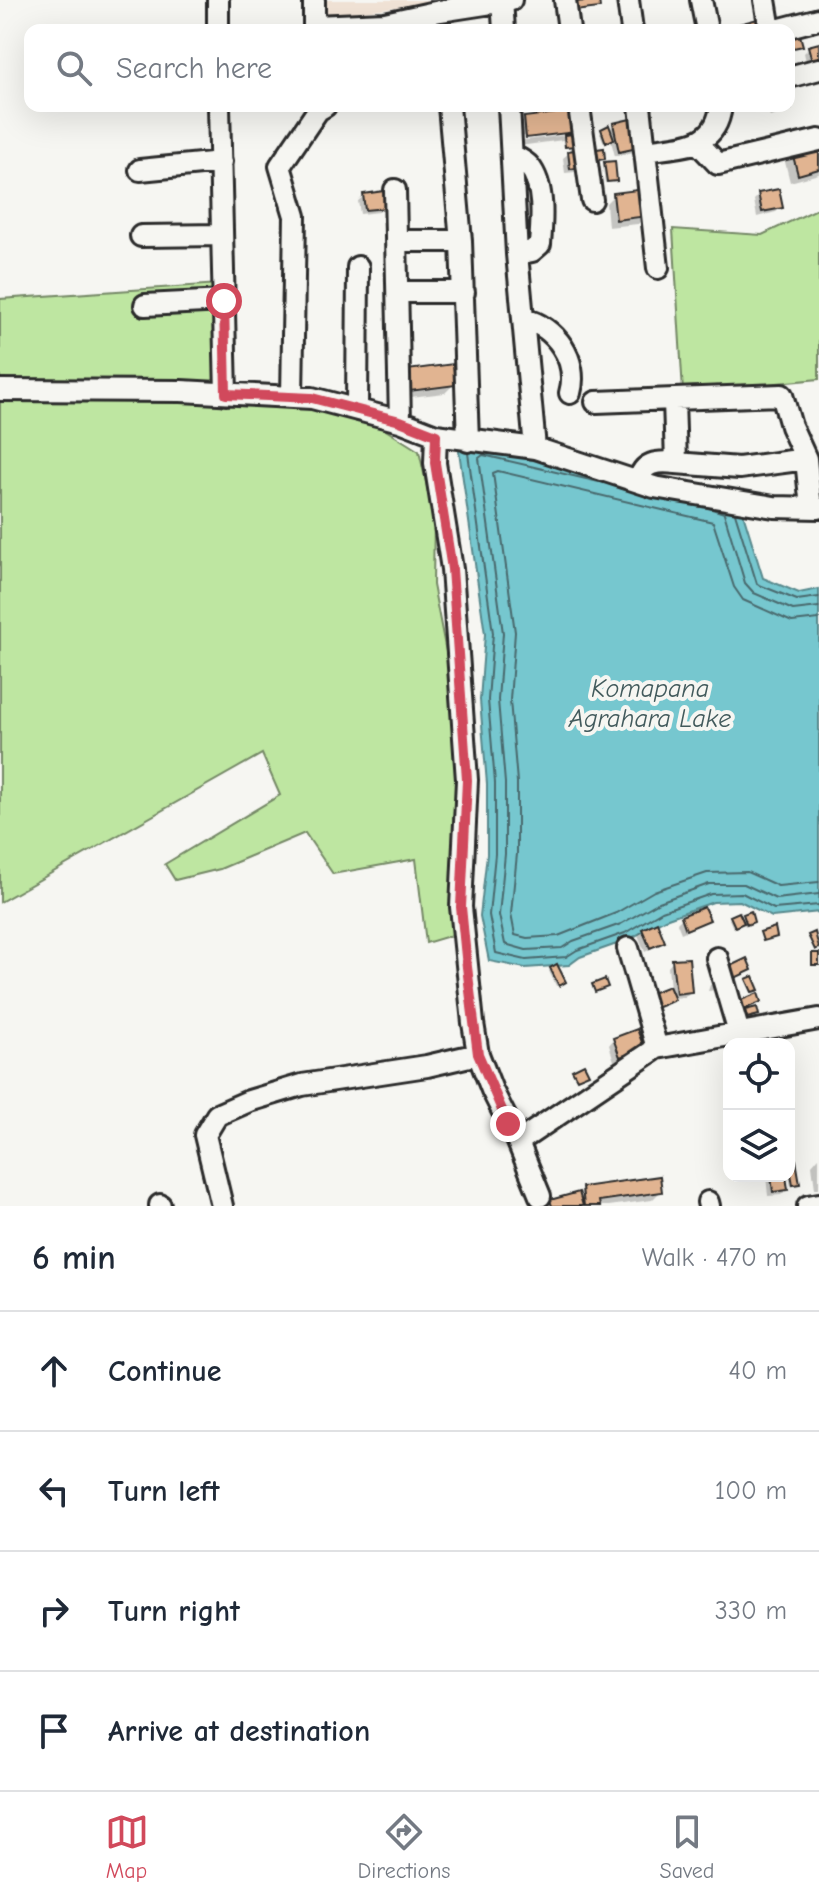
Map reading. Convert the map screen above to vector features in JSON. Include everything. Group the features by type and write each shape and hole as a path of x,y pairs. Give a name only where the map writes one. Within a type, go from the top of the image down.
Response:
{"street":[{"path":"218,0 218,24"},
{"path":"314,0 314,24"},
{"path":"565,0 568,24"},
{"path":"628,0 631,24"},
{"path":"701,0 706,24"},
{"path":"765,0 769,24"},
{"path":"408,24 440,20 505,1 504,24"},
{"path":"795,25 819,19"},
{"path":"795,75 819,69"},
{"path":"219,112 226,394"},
{"path":"292,397 295,216 280,166 317,112"},
{"path":"450,112 464,292 468,441"},
{"path":"509,112 517,254 535,448"},
{"path":"580,112 592,200"},
{"path":"641,112 658,268"},
{"path":"645,151 697,142 712,134 720,112"},
{"path":"697,142 718,164 819,140"},
{"path":"140,170 221,162"},
{"path":"395,190 400,421"},
{"path":"141,236 222,235"},
{"path":"396,241 461,241"},
{"path":"357,409 358,267"},
{"path":"398,292 464,292"},
{"path":"145,305 224,301"},
{"path":"523,319 545,328 564,347 573,383 570,393"},
{"path":"0,390 312,398 400,421 436,435 535,448 639,482 774,507 815,508 806,459 791,426 782,395 596,402"},
{"path":"674,400 676,463"},
{"path":"436,435 435,463 452,569 467,780 461,907 478,1054 540,1196"},
{"path":"639,482 645,466 665,461 739,468 806,459"},
{"path":"711,466 712,496"},
{"path":"628,948 657,1048"},
{"path":"717,958 739,1033"},
{"path":"518,1142 657,1048 819,1019"},
{"path":"222,1206 205,1135 217,1115 249,1101 302,1085 427,1066 478,1054"},
{"path":"808,1206 819,1204"}],"shaded area":[{"path":"322,0 455,0 322,16"}],"green space":[{"path":"819,208 819,379 683,392 673,229 762,235"},
{"path":"219,284 221,404 357,412 419,451 434,518 433,585 448,662 459,801 456,934 426,943 416,859 333,874 305,833 220,869 175,880 165,864 280,795 262,754 0,902 0,299"}],"water":[{"name":"Komapana Agrahara Lake","path":"456,430 738,497 763,578 799,593 819,589 819,912 772,917 740,901 713,902 665,919 628,940 580,957 569,965 525,968 489,961 480,916 487,854 487,784 480,700 485,634"}],"building":[{"path":"599,0 600,8 575,11 574,2"},
{"path":"765,17 767,24 739,24"},
{"path":"800,35 803,46 795,48 795,36"},
{"path":"819,43 819,59 812,61 808,46"},
{"path":"573,112 576,132 526,138 524,117"},
{"path":"635,118 642,147 619,152 613,123"},
{"path":"609,125 614,139 606,143 601,129"},
{"path":"574,134 576,146 565,147 564,135"},
{"path":"819,145 819,169 798,175 792,152"},
{"path":"604,148 605,159 591,161 589,150"},
{"path":"580,149 582,167 570,169 568,151"},
{"path":"615,161 617,181 607,182 604,162"},
{"path":"645,189 648,216 616,220 613,193"},
{"path":"779,189 783,208 762,212 758,193"},
{"path":"384,191 386,208 365,210 363,194"},
{"path":"453,364 456,385 410,391 407,370"},
{"path":"704,907 710,920 686,930 681,916"},
{"path":"751,911 754,922 747,925 743,914"},
{"path":"739,912 744,923 735,927 730,916"},
{"path":"657,922 665,942 650,948 642,929"},
{"path":"775,927 777,937 763,941 760,932"},
{"path":"815,932 819,948 815,950 808,935"},
{"path":"812,953 819,953 819,965 812,965"},
{"path":"689,958 692,992 676,994 672,959"},
{"path":"747,958 752,970 735,978 730,966"},
{"path":"557,964 566,982 559,986 550,968"},
{"path":"753,976 759,990 752,992 746,979"},
{"path":"605,979 608,987 595,992 592,984"},
{"path":"669,986 675,1000 656,1008 651,993"},
{"path":"758,993 761,1002 744,1009 741,1000"},
{"path":"757,1007 759,1015 747,1018 745,1010"},
{"path":"637,1029 644,1048 620,1057 613,1038"},
{"path":"584,1064 589,1074 577,1079 572,1070"},
{"path":"795,1160 800,1184 793,1185 795,1182"},
{"path":"660,1176 662,1192 599,1201 600,1206 584,1206 582,1187"},
{"path":"772,1182 787,1182 788,1190 773,1192"},
{"path":"579,1192 583,1206 552,1206 550,1200"}],"route":[{"path":"224,301 226,394 312,398 400,421 436,435 435,463 452,569 467,780 461,907 467,967 478,1054 508,1124"}]}
